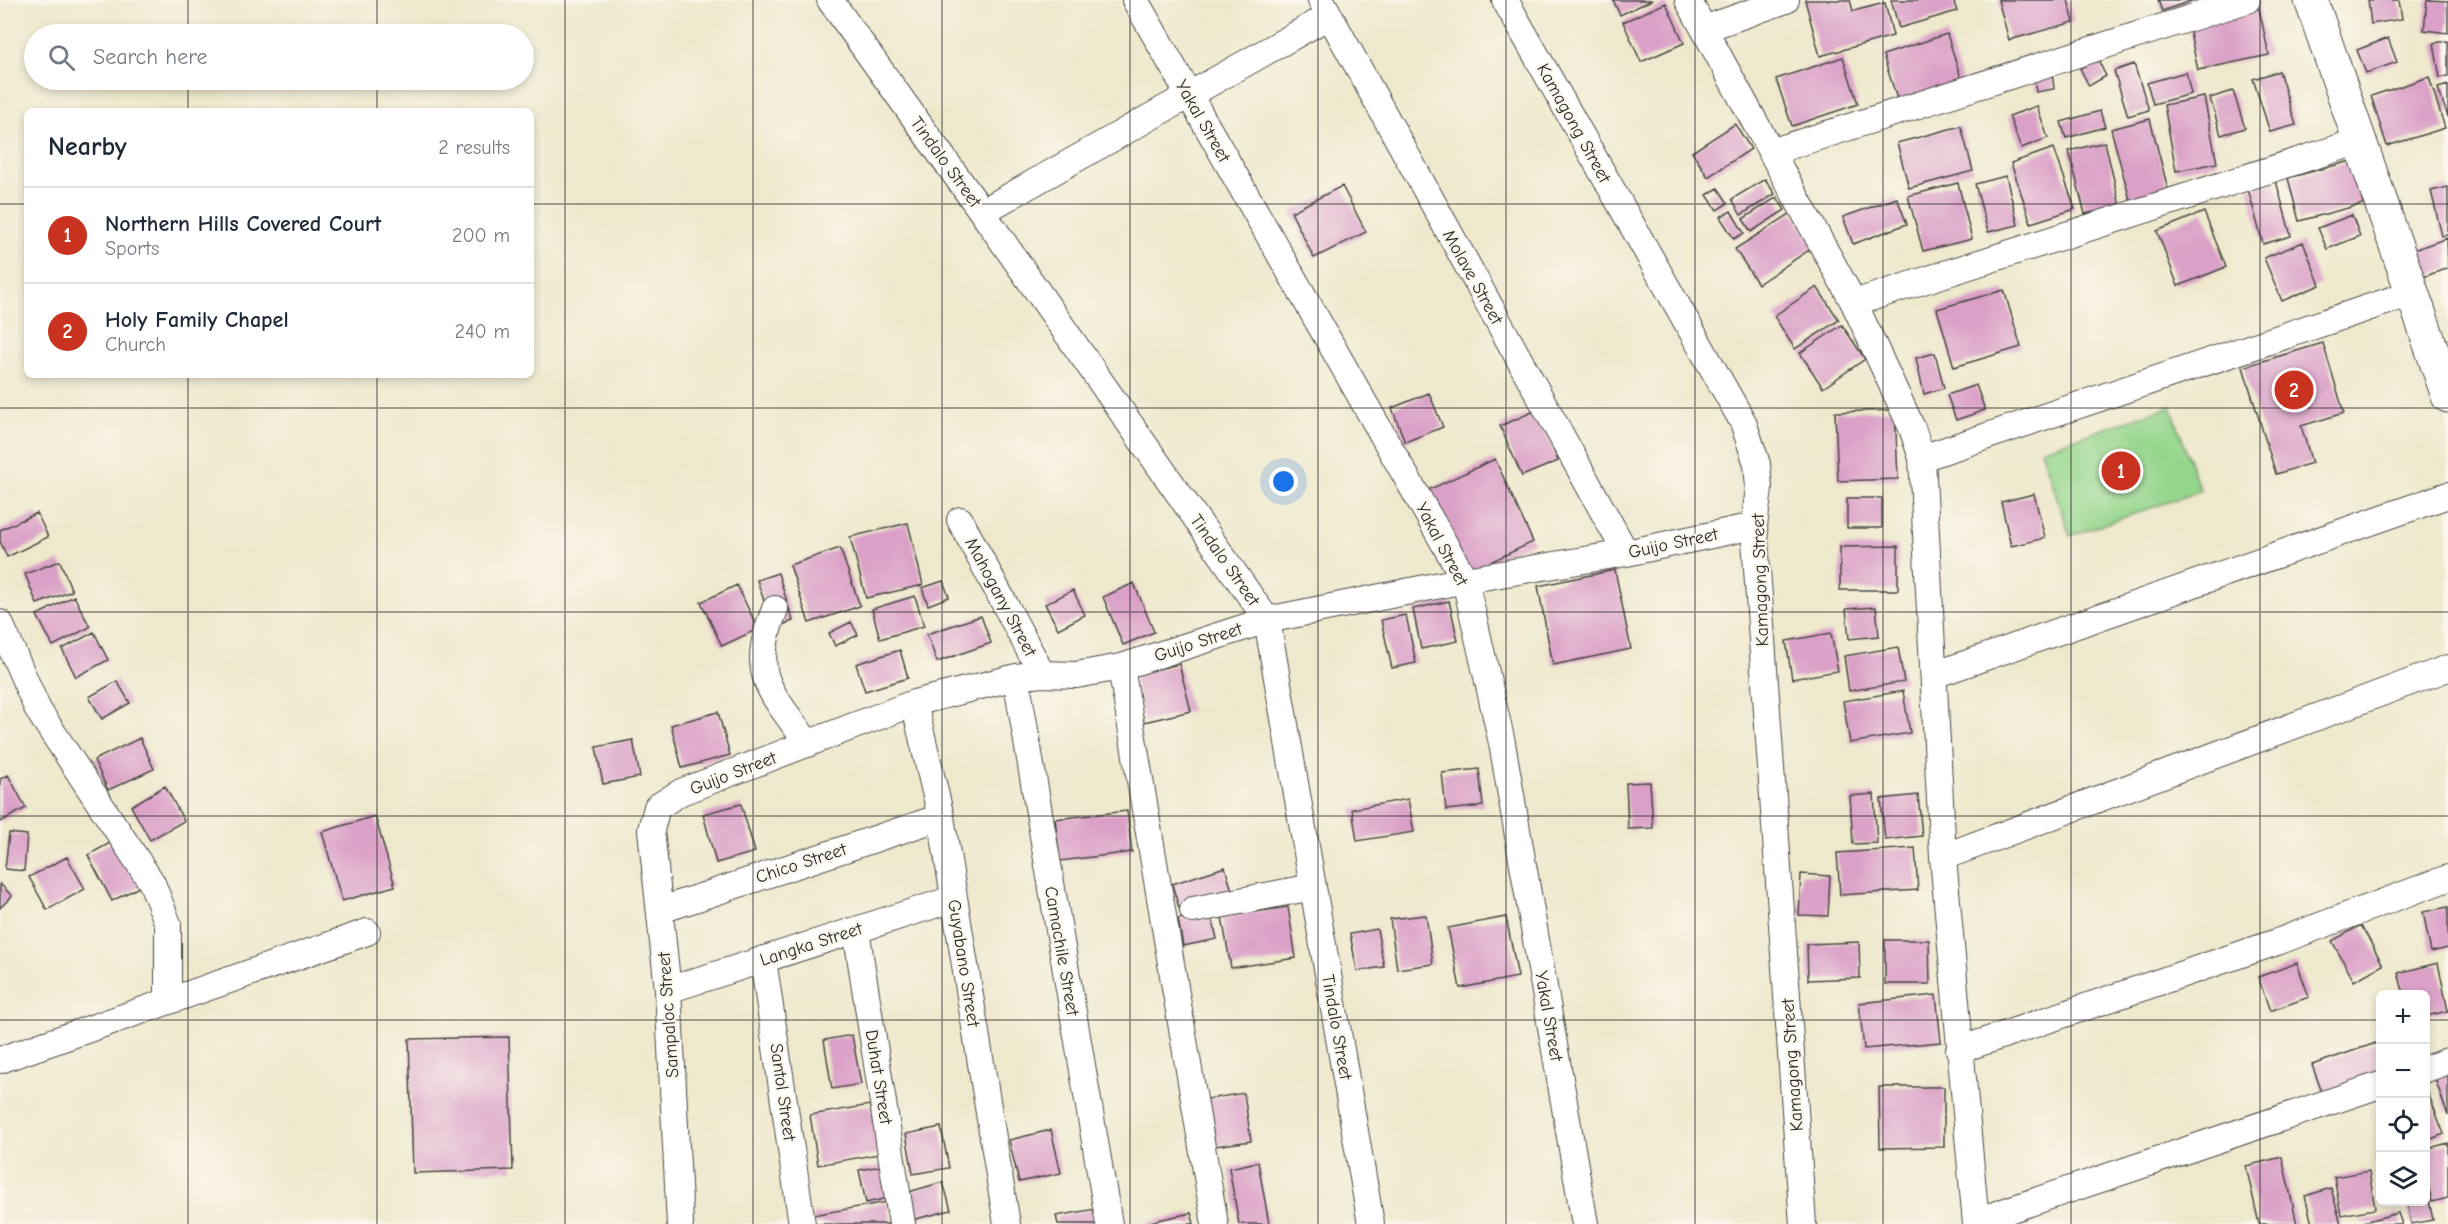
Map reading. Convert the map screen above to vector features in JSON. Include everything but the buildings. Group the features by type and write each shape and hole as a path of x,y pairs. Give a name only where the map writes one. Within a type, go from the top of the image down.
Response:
{"street":[{"name":"Tindalo Street","path":"830,0 982,212 1267,620 1371,1224"},
{"name":"Yakal Street","path":"1135,0 1465,580 1502,742 1585,1224"},
{"name":"Kamagong Street","path":"1505,0 1743,422 1757,464 1759,488 1754,526 1803,1224"},
{"path":"1688,0 1854,303 1912,428 1922,458 1943,856 1976,1223 2376,1086"},
{"path":"1704,29 1786,0"},
{"path":"1771,152 2247,0"},
{"path":"2311,0 2448,396"},
{"path":"982,212 1189,96 1325,8"},
{"name":"Molave Street","path":"1325,8 1626,553"},
{"path":"1854,303 2360,141"},
{"path":"1922,458 2412,293"},
{"path":"1934,675 2448,495"},
{"name":"Mahogany Street","path":"960,520 1042,674"},
{"name":"Guijo Street","path":"657,807 681,792 914,703 1016,677 1042,674 1076,675 1121,667 1267,620 1465,580 1626,553 1754,526"},
{"path":"775,609 765,633 761,666 768,687 808,744"},
{"path":"0,623 38,710 152,883 168,924 168,1001"},
{"path":"1121,667 1215,1224"},
{"path":"1943,856 2448,668"},
{"name":"Camachile Street","path":"1016,677 1109,1224"},
{"name":"Guyabano Street","path":"914,703 941,817 1007,1224"},
{"name":"Sampaloc Street","path":"657,807 651,830 668,990 680,1224"},
{"name":"Chico Street","path":"661,910 941,817"},
{"path":"1959,1050 2277,942 2448,878"},
{"path":"1193,910 1313,887"},
{"name":"Langka Street","path":"668,990 954,899"},
{"name":"Duhat Street","path":"856,930 902,1224"},
{"path":"0,1060 367,932"},
{"name":"Santol Street","path":"763,959 802,1224"},
{"path":"2430,1067 2448,1060"}],"green space":[{"path":"2171,406 2200,491 2070,536 2041,450"}],"place":[{"name":"Holy Family Chapel","path":"2294,390"},
{"name":"Northern Hills Covered Court","path":"2121,471"}]}
